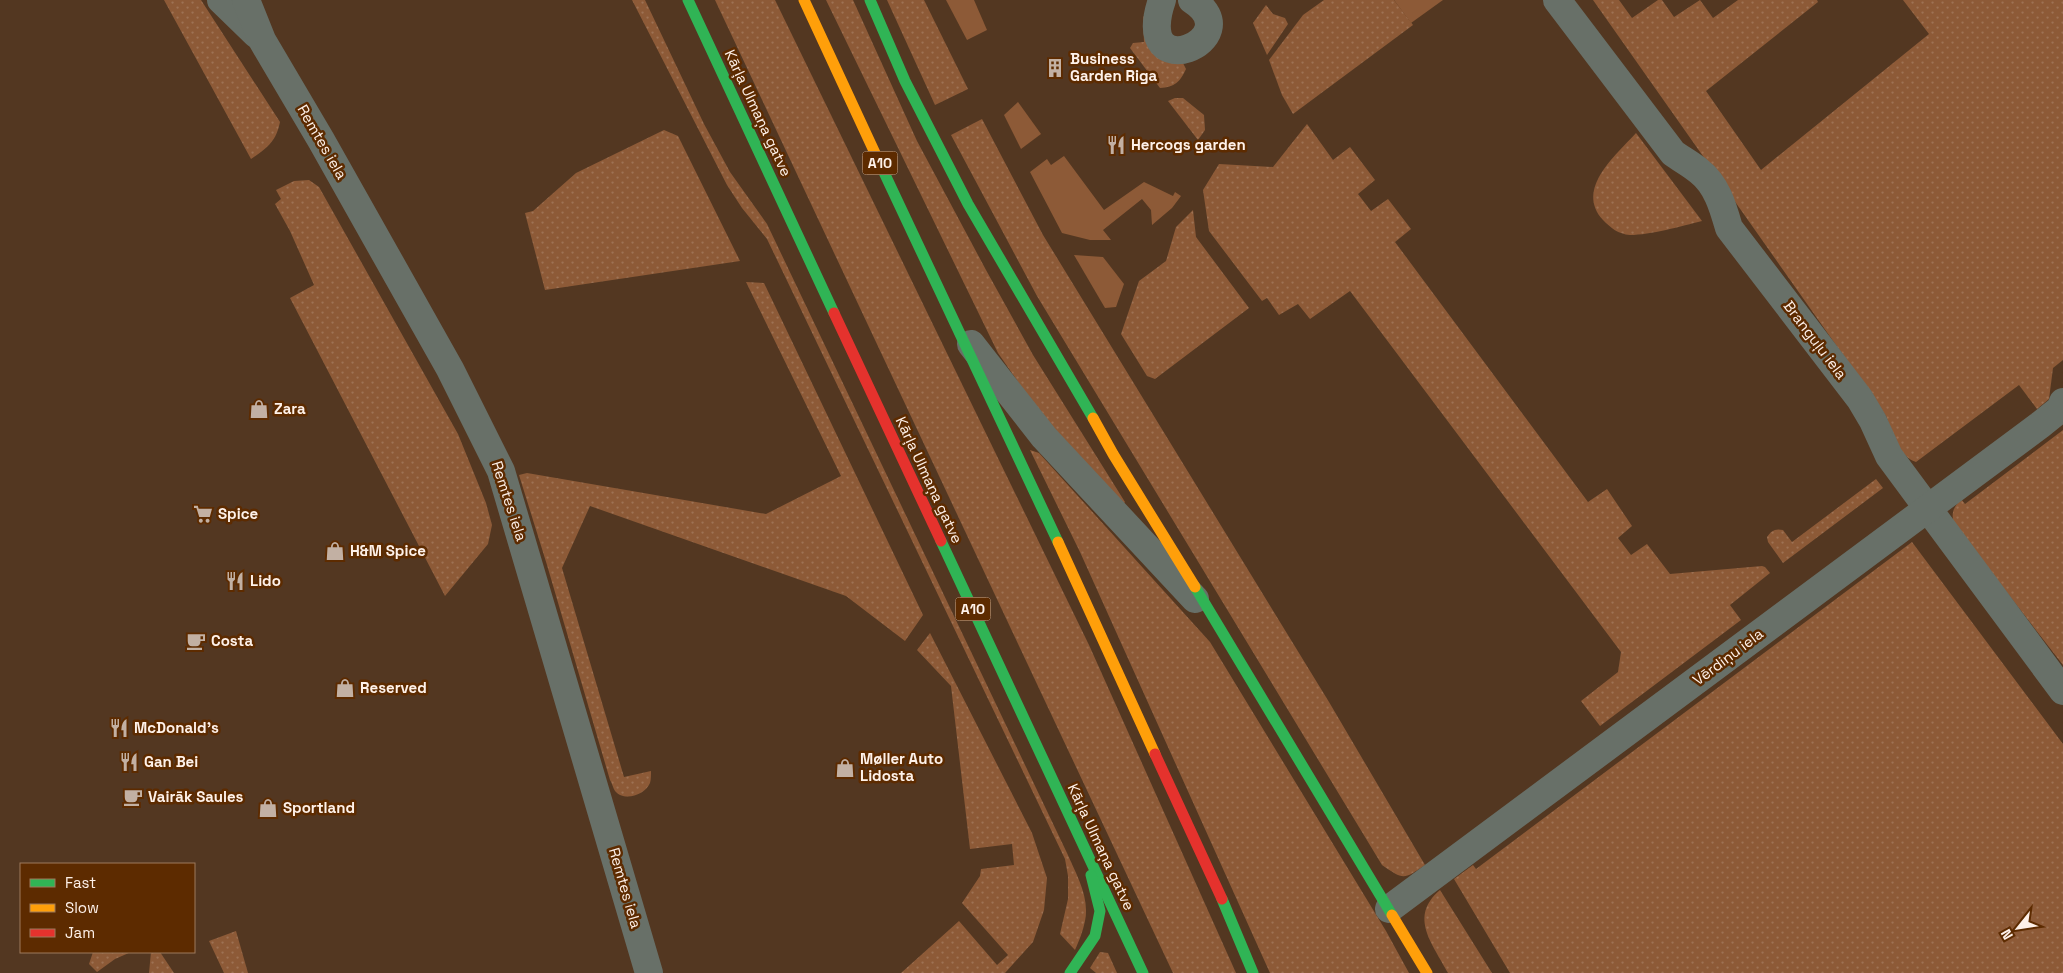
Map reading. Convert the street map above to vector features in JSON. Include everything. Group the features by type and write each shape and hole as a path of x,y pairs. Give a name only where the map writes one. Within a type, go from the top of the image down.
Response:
{"main road":[{"name":"Kārļa Ulmaņa gatve","path":"688,0 808,252 1143,973"},
{"name":"A10","path":"804,0 1213,879 1253,973"},
{"path":"870,0 905,81 968,204 1065,368 1113,454 1217,622 1427,973"},
{"path":"1070,973 1095,936 1100,911 1086,852"}],"street":[{"name":"Remtes iela","path":"221,0 262,40"},
{"name":"Remtes iela","path":"246,0 262,40 321,140 450,369 502,471 649,973"},
{"path":"1162,0 1155,27 1160,42 1172,50 1185,50 1195,46 1203,39 1207,31 1208,18 1201,6 1192,0"},
{"name":"Branguļu iela","path":"1557,0 1673,153 1698,170 1715,188 1725,212 1729,228 1860,399 1873,421 1889,456 2063,691"},
{"path":"956,325 1044,437 1217,622"},
{"name":"Vērdiņu iela","path":"1389,908 2046,420 2060,409 2063,402"}],"shaded area":[{"path":"164,0 201,0 280,122 276,135 270,144 251,159"},
{"path":"632,0 645,0 704,124 730,172 767,224 1067,853 1086,903 1084,925 1075,950 1060,934 1068,899 1068,876 1065,859 767,239 742,208 727,185"},
{"path":"715,0 775,0 1089,645 1236,973 1173,973"},
{"path":"826,0 853,0 917,141 1033,355 1125,502 1122,506 1057,438 998,353"},
{"path":"887,0 924,0 968,89 935,105"},
{"path":"946,0 974,0 987,30 967,40"},
{"path":"1324,0 1394,0 1413,25 1293,114 1282,95 1269,60 1303,15"},
{"path":"1394,0 1443,0 1411,23"},
{"path":"1593,0 1619,0 1632,18 1658,0 1662,0 1674,17 1700,0 1713,18 1738,0 1817,0 1818,2 1706,91 1761,170 1929,34 1903,0 2063,0 2063,360 2053,368 2049,399 2037,409 2019,385 1916,462 1905,455 1897,443 1886,416"},
{"path":"1266,5 1273,14 1285,18 1288,24 1267,55 1253,23"},
{"path":"1147,13 1156,54 1183,63 1186,69 1182,77 1173,85 1160,88 1130,48 1133,43 1144,42 1143,17"},
{"path":"1175,98 1183,98 1204,115 1205,130 1198,140 1168,101"},
{"path":"1018,102 1041,134 1021,149 1004,115"},
{"path":"982,119 1043,235 1329,702 1425,865 1408,876 1399,876 1382,865 1037,296 951,135"},
{"path":"1307,124 1333,160 1350,147 1375,180 1358,194 1371,211 1388,199 1411,229 1395,242 1588,502 1607,489 1632,526 1618,538 1631,555 1647,544 1670,574 1762,566 1770,573 1730,605 1741,620 1600,726 1581,701 1618,672 1621,652 1350,291 1310,319 1298,304 1279,315 1267,298 1262,301 1209,231 1203,190 1219,164 1273,167"},
{"path":"664,130 678,136 740,261 545,290 525,213 533,211 576,173"},
{"path":"1636,133 1702,221 1656,232 1630,235 1615,230 1603,220 1596,208 1593,197 1596,185 1601,173 1609,162"},
{"path":"1064,156 1104,210 1144,182 1173,196 1175,192 1181,196 1172,208 1152,225 1151,210 1142,199 1103,230 1111,240 1090,240 1062,233 1030,172 1047,159 1051,165"},
{"path":"309,180 319,187 458,434 486,503 492,525 488,544 445,596 290,298 314,285 290,231 275,204 281,199 276,190 294,181"},
{"path":"1193,210 1196,237 1249,308 1155,379 1147,376 1121,334 1139,281 1166,261 1176,227"},
{"path":"1074,255 1103,257 1124,284 1116,307 1105,308"},
{"path":"746,282 764,283 923,615 905,641 846,596 590,506 562,568 624,777 651,771 650,783 644,791 634,796 624,796 615,791 610,780 519,475 527,473 766,514 841,476"},
{"path":"2063,430 2063,665 1954,524 1953,514 1954,508 1961,499 1965,504"},
{"path":"1030,450 1039,453 1210,642 1386,931 1409,973 1270,973 1080,552"},
{"path":"1876,479 1883,488 1783,563 1768,542 1767,537 1770,533 1774,530 1783,530 1792,542"},
{"path":"1912,542 2063,744 2063,973 1510,973 1454,879 1473,865 1476,869"},
{"path":"930,633 1032,833 1047,878 1044,910 1033,942 1005,973 901,973 959,921 997,965 1008,955 962,903 980,876 981,869 1014,865 1012,844 970,849 951,686 917,650"},
{"path":"1440,890 1492,973 1448,973 1426,931 1426,910 1431,900"},
{"path":"236,931 248,973 224,973 209,941"},
{"path":"1100,952 1108,953 1117,973 1096,973 1090,968"},
{"path":"93,953 129,953 115,959 97,972 89,964"},
{"path":"151,953 161,953 174,973 149,973"}],"traffic: fast":[{"path":"688,0 834,313"},
{"path":"870,0 905,81 968,204 1093,418"},
{"path":"881,166 1058,542"},
{"path":"941,541 1143,973"},
{"path":"1195,587 1392,915"},
{"path":"1070,973 1095,936 1100,911 1091,875"},
{"path":"1222,899 1253,973"}],"traffic: slow":[{"path":"804,0 881,166"},
{"path":"1093,418 1195,587"},
{"path":"1058,542 1155,754"},
{"path":"1392,915 1427,973"}],"traffic: jam":[{"path":"834,313 941,541"},
{"path":"1155,754 1222,899"}],"place":[{"name":"Business Garden Riga","path":"1055,68"},
{"name":"Hercogs garden","path":"1116,145"},
{"name":"Zara","path":"259,409"},
{"name":"Spice","path":"203,514"},
{"name":"H&M Spice","path":"335,551"},
{"name":"Lido","path":"235,581"},
{"name":"Costa","path":"196,641"},
{"name":"Reserved","path":"345,688"},
{"name":"McDonald's","path":"119,728"},
{"name":"Gan Bei","path":"129,762"},
{"name":"Møller Auto Lidosta","path":"845,768"},
{"name":"Vairāk Saules","path":"133,797"},
{"name":"Sportland","path":"268,808"}]}
